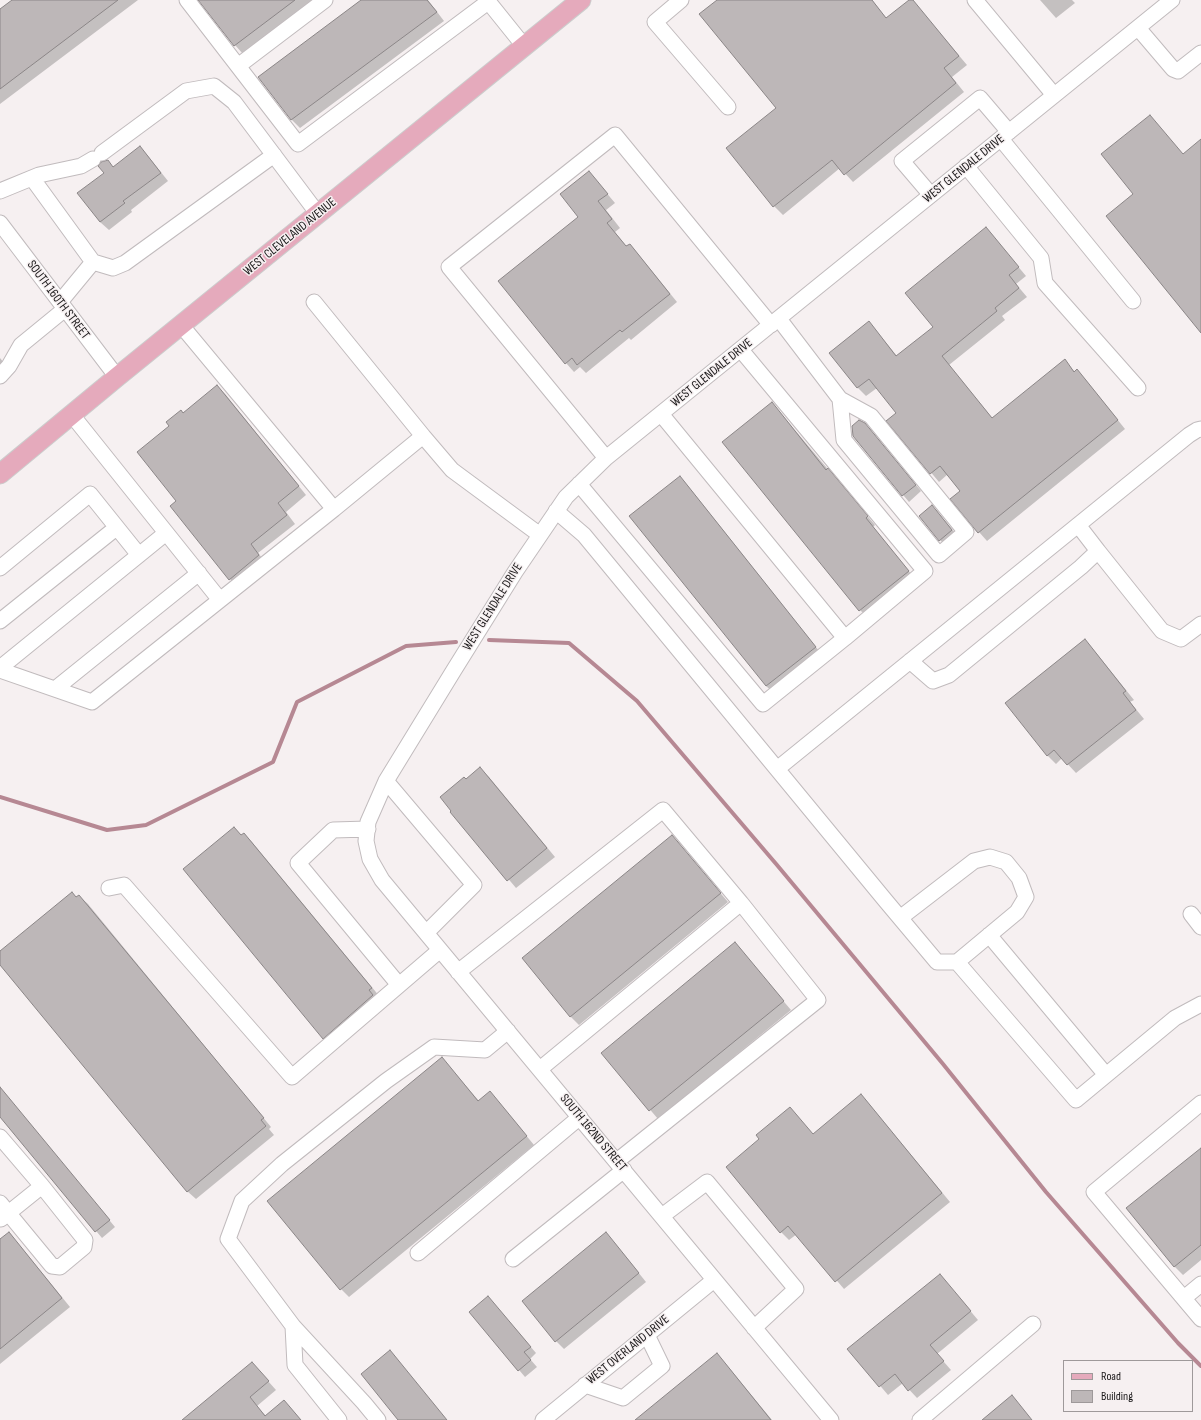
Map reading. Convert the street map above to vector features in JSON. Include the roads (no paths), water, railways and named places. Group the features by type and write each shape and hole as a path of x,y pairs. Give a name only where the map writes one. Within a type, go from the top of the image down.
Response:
{"main road":[{"name":"WEST CLEVELAND AVENUE","path":"0,474 581,0"}],"street":[{"path":"187,0 298,144 488,1 524,46"},
{"path":"238,66 325,0"},
{"path":"681,0 655,22 728,108"},
{"path":"975,0 1054,95"},
{"name":"WEST GLENDALE DRIVE","path":"367,835 368,822 386,781 540,535 556,511 579,484 606,458 1172,0"},
{"path":"1138,28 1173,69 1178,71 1201,53"},
{"path":"0,191 39,175 82,166 98,156 186,91 214,86 234,102 318,214"},
{"path":"931,195 902,161 980,98 1005,135 1133,301"},
{"path":"606,458 449,267 615,135 840,399 871,416 966,532 938,555 844,440 840,399"},
{"path":"32,178 93,262 114,268 125,264 274,155"},
{"path":"966,166 1041,258 1045,283 1138,388"},
{"name":"SOUTH 160TH STREET","path":"0,223 117,377"},
{"path":"0,376 9,366 21,345 62,306 93,262"},
{"path":"314,302 452,470 540,535"},
{"path":"181,325 334,510"},
{"path":"579,484 763,704 845,638 925,571 741,350"},
{"path":"661,414 845,638"},
{"path":"72,415 220,600"},
{"path":"777,769 1189,435 1201,429"},
{"path":"0,669 92,702 334,510 423,436"},
{"path":"0,568 90,494 139,555"},
{"path":"556,511 584,535 885,900 900,918 937,962 957,962 1016,912 1026,897 1019,878 1006,862 990,857 974,861 900,918"},
{"path":"1078,525 1162,631 1181,639 1201,624"},
{"path":"0,621 116,528"},
{"path":"0,669 166,533"},
{"path":"910,661 933,681 949,675 1098,552"},
{"path":"55,689 199,573"},
{"path":"386,781 474,885 426,933"},
{"path":"458,972 663,810 741,903 818,1000 513,1259"},
{"path":"367,835 333,830 298,863 399,985"},
{"name":"SOUTH 162ND STREET","path":"367,835 370,859 377,873 831,1420"},
{"path":"109,888 124,885 292,1077 440,950"},
{"path":"540,1069 741,903"},
{"path":"1191,914 1201,927"},
{"path":"989,935 1106,1075"},
{"path":"957,962 1076,1100 1175,1018 1201,1004"},
{"path":"378,1420 293,1326 228,1239 242,1200 282,1164 386,1081 434,1047 485,1050 508,1031"},
{"path":"1201,1104 1094,1192 1201,1319"},
{"path":"418,1253 580,1117"},
{"path":"0,1136 42,1186 85,1240 84,1247 60,1267 52,1266 3,1212 42,1186"},
{"path":"662,1216 707,1182 796,1289 754,1328"},
{"name":"WEST OVERLAND DRIVE","path":"543,1420 714,1280"},
{"path":"1184,1298 1201,1284"},
{"path":"920,1420 1033,1324"},
{"path":"293,1326 295,1365 339,1420"},
{"path":"585,1385 623,1398 662,1366 647,1335"}],"waterway":[{"path":"489,640 569,643 637,701 777,865 943,1064 1046,1192 1178,1343 1201,1366"},
{"path":"0,797 107,830 146,825 273,762 297,702 406,646 456,642"}]}
